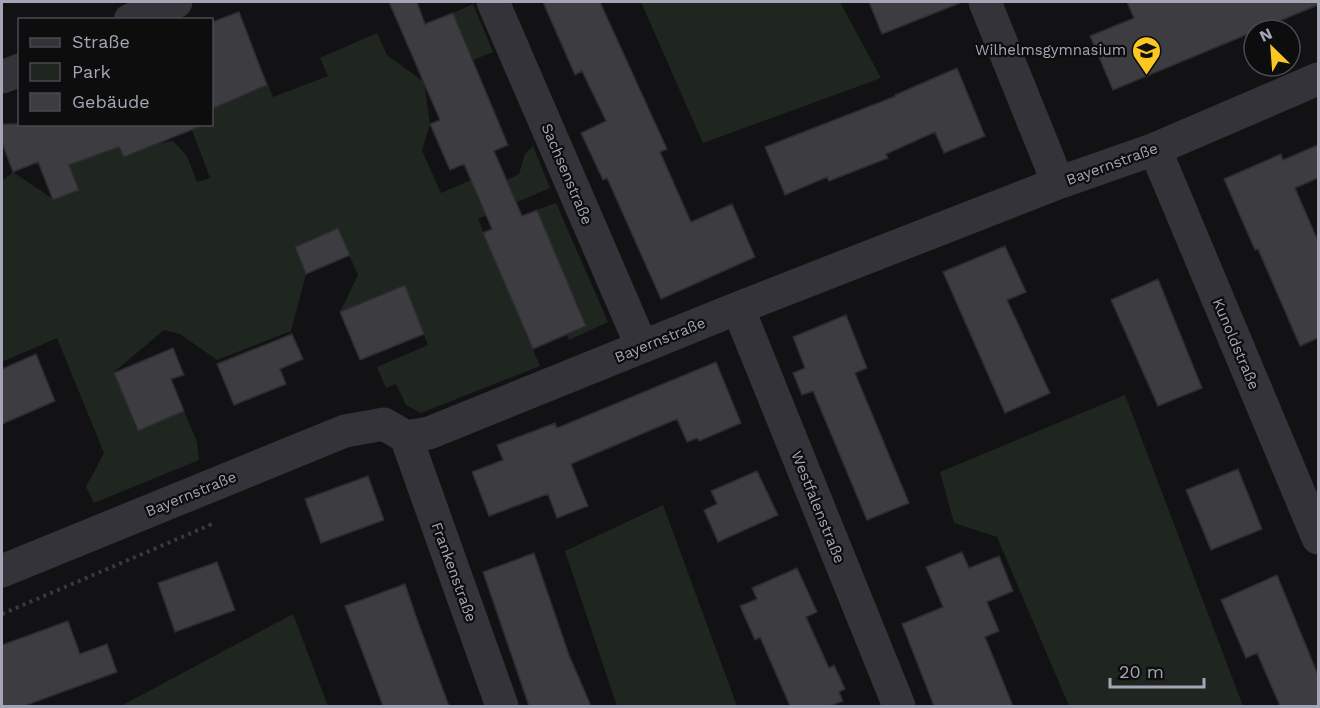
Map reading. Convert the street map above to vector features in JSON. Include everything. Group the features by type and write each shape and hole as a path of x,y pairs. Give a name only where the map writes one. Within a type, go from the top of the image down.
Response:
{"street":[{"path":"135,18 176,2"},
{"name":"Sachsenstraße","path":"493,2 642,347"},
{"path":"985,2 1058,183"},
{"path":"2,77 18,71"},
{"name":"Bayernstraße","path":"2,571 345,431 384,424 406,437 429,433 738,308 1058,183 1155,149 1318,79"},
{"name":"Kunoldstraße","path":"1155,149 1318,538"},
{"name":"Westfalenstraße","path":"738,308 899,706"},
{"name":"Frankenstraße","path":"406,437 502,706"}],"green space":[{"path":"641,2 840,2 881,78 703,143"},
{"path":"473,4 493,52 473,60 453,13"},
{"path":"377,33 387,55 424,82 430,124 422,151 441,193 471,180 507,180 519,174 525,154 533,146 550,188 478,219 540,366 421,413 406,405 396,384 386,388 377,367 428,345 405,286 340,312 358,275 337,228 295,247 306,274 291,331 217,360 180,334 164,330 114,372 137,431 184,411 197,442 199,460 94,503 86,487 104,453 57,338 2,362 2,181 13,172 53,199 79,189 63,151 109,150 119,147 124,157 156,144 173,141 187,156 197,182 210,178 190,126 213,126 213,109 237,98 230,80 261,68 273,97 328,76 320,58"},
{"path":"556,203 608,322 569,340 567,335 586,326 537,210"},
{"path":"1125,395 1243,706 1069,706 997,537 954,523 940,472"},
{"path":"663,505 737,706 617,706 565,551"},
{"path":"293,614 328,706 121,706"}],"building":[{"path":"389,2 417,2 425,24 453,13 508,145 494,151 522,216 537,210 586,326 533,349 483,233 492,229 464,164 450,170 430,124 440,120"},
{"path":"543,2 600,2 667,149 660,152 691,222 732,204 755,257 661,299 607,178 603,180 581,133 606,121 582,71 575,75"},
{"path":"869,2 960,2 960,3 882,34"},
{"path":"1127,2 1318,2 1318,5 1287,18 1242,18 1242,37 1113,90 1090,36 1134,18"},
{"path":"239,12 267,85 213,109 213,22"},
{"path":"957,68 985,136 944,153 935,132 886,154 888,158 829,181 827,177 785,195 765,147 896,96"},
{"path":"2,124 18,124 18,126 201,126 124,157 119,147 69,165 79,190 53,200 38,162 13,172 2,143"},
{"path":"1318,145 1318,178 1295,188 1318,241 1318,338 1300,346 1258,249 1255,250 1224,179 1281,154 1283,160"},
{"path":"338,228 350,255 306,274 295,247"},
{"path":"1005,246 1026,292 1007,300 1050,393 1005,413 943,272"},
{"path":"1158,279 1202,388 1158,406 1111,300"},
{"path":"405,285 424,334 360,360 340,312"},
{"path":"846,315 867,368 855,373 909,503 867,520 813,391 802,395 793,373 805,368 793,337"},
{"path":"292,334 303,359 280,369 286,384 234,405 217,364"},
{"path":"173,348 184,375 171,379 184,411 138,431 114,373"},
{"path":"36,354 55,401 2,424 2,369"},
{"path":"716,362 741,423 699,441 697,438 687,442 677,419 571,464 588,506 557,518 548,494 489,516 472,472 503,460 497,445 555,423 557,428"},
{"path":"1238,469 1262,529 1211,550 1186,490"},
{"path":"757,471 778,515 718,542 704,510 717,504 711,491"},
{"path":"368,476 384,520 321,543 305,499"},
{"path":"962,552 969,568 999,556 1013,591 987,602 999,631 985,637 1013,706 934,706 902,624 943,607 926,567"},
{"path":"534,553 569,655 591,706 529,706 483,572"},
{"path":"217,562 235,610 175,632 158,583"},
{"path":"797,568 817,612 806,617 829,668 834,665 845,689 839,692 843,701 830,706 790,706 760,637 755,640 740,606 757,599 752,588"},
{"path":"1277,575 1318,675 1318,706 1280,706 1257,653 1246,658 1221,600"},
{"path":"405,584 449,706 383,706 345,606"},
{"path":"68,621 80,654 107,644 117,672 24,706 2,706 2,645"}],"place":[{"name":"Wilhelmsgymnasium","path":"1147,76"}]}
